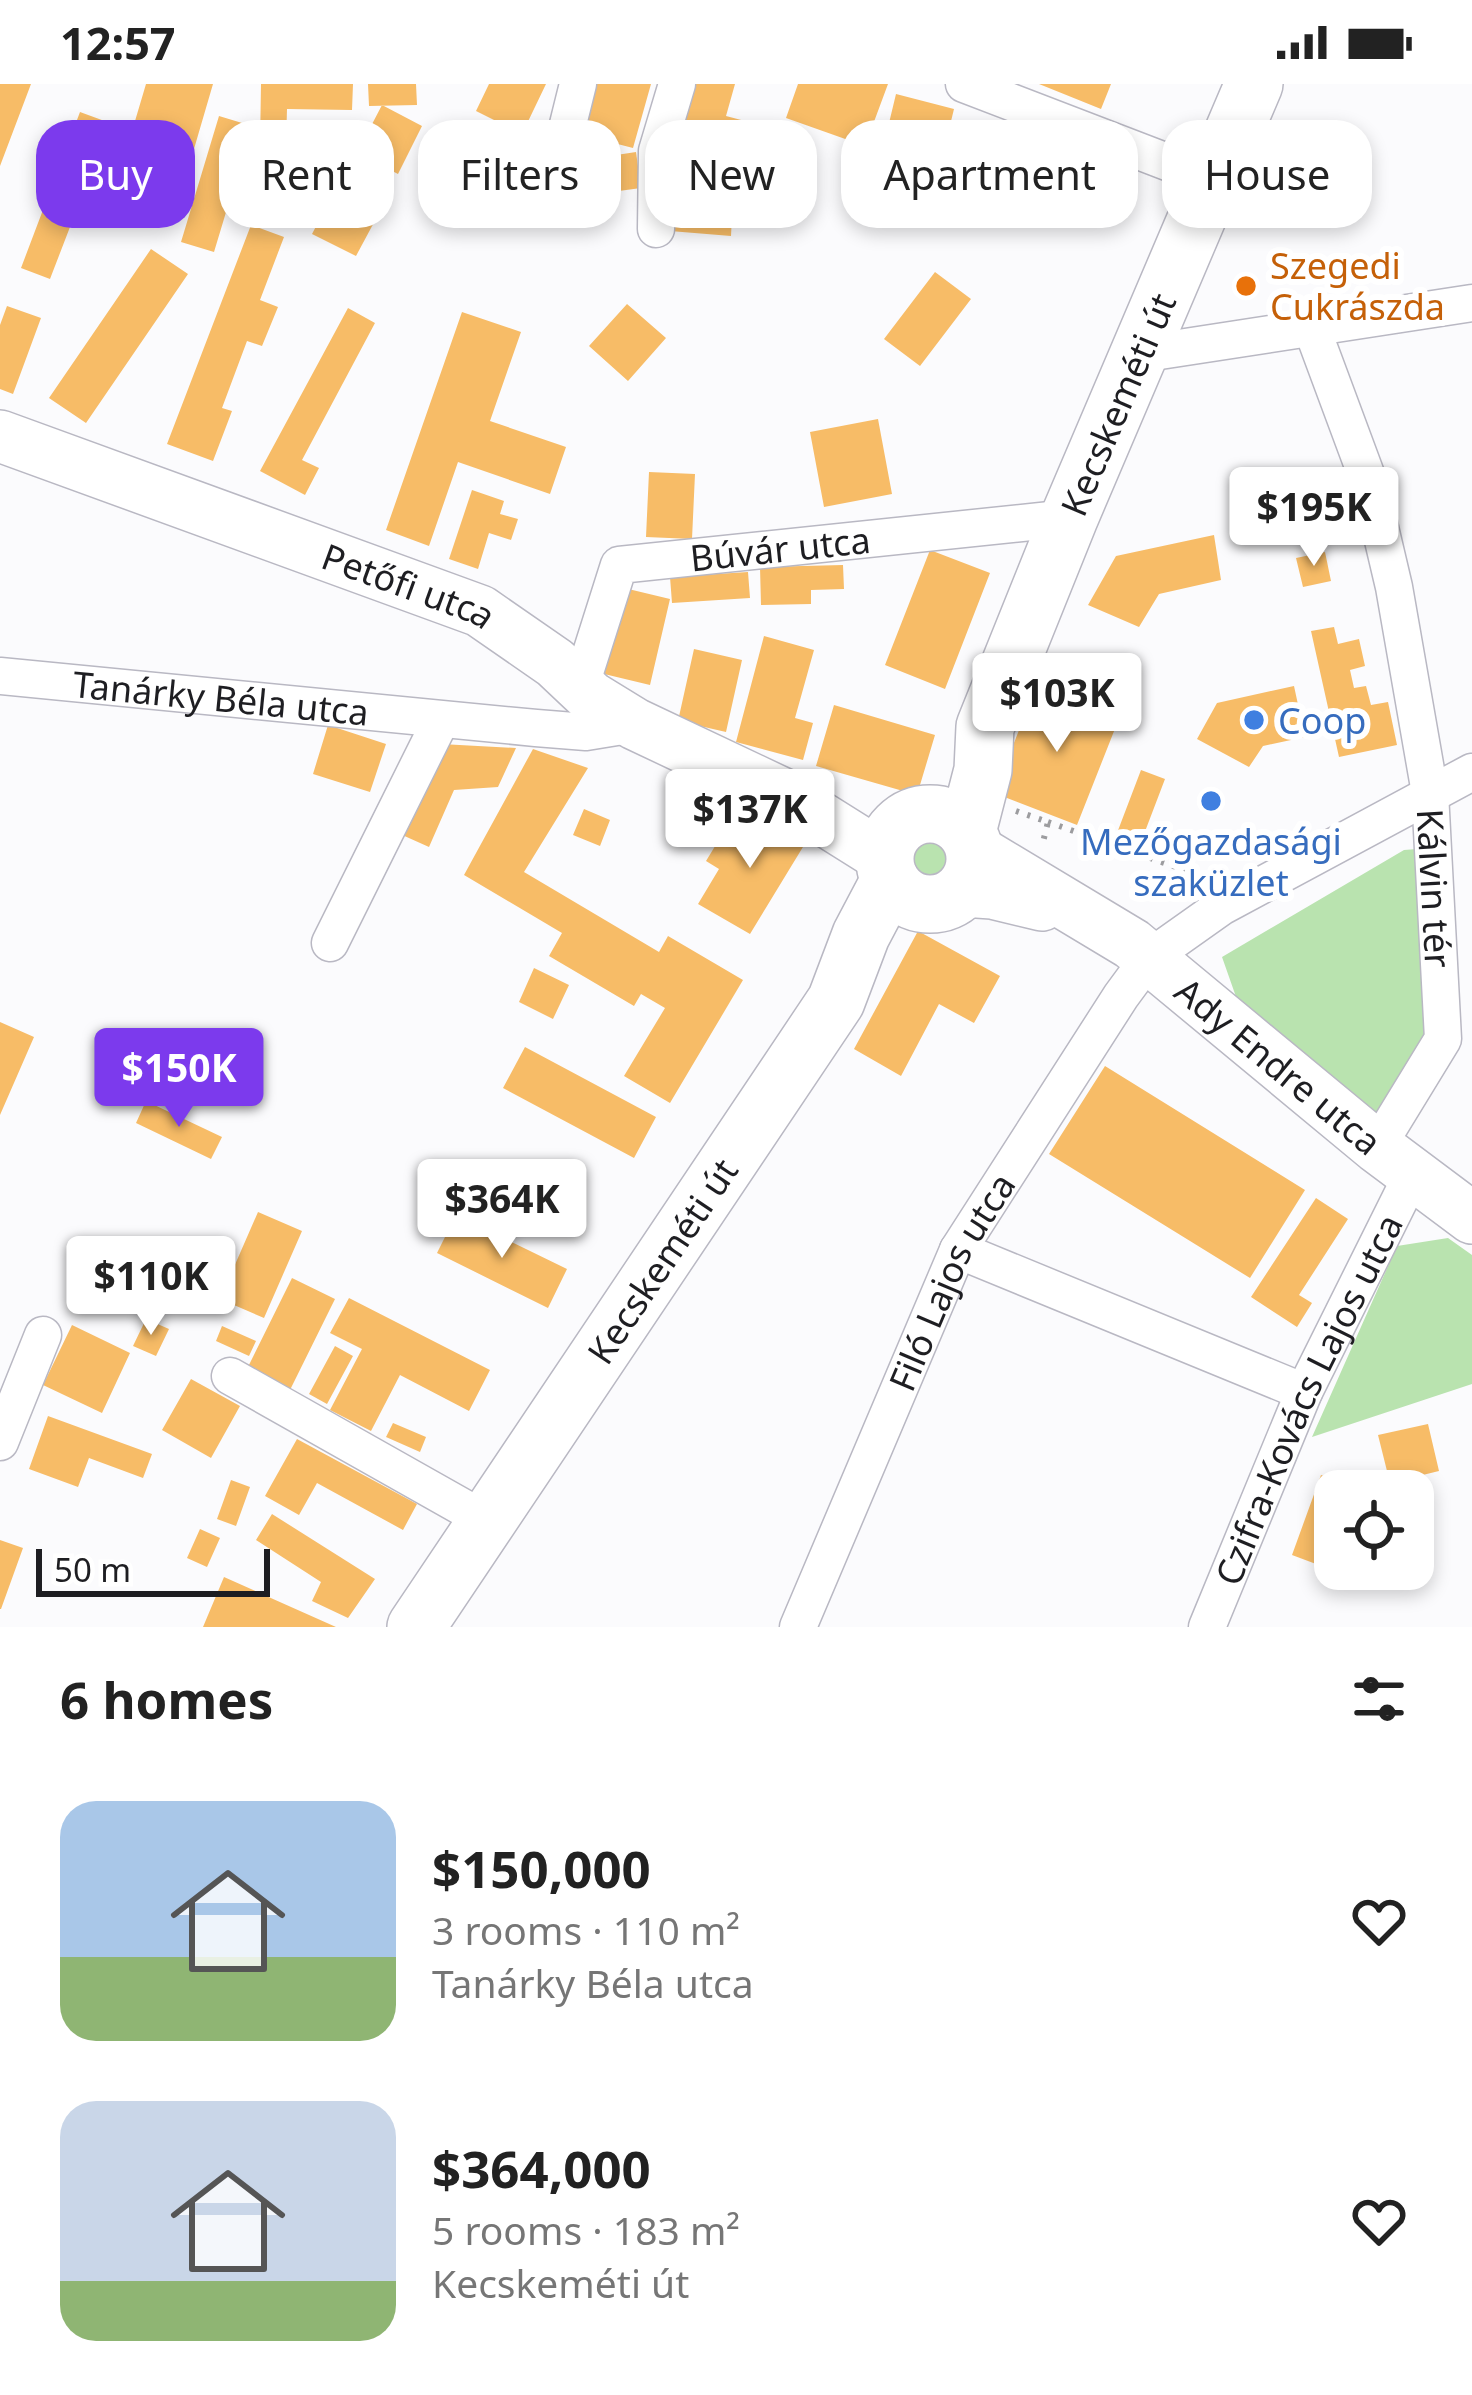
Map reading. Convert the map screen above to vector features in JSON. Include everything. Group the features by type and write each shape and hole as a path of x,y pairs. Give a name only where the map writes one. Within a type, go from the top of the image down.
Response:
{"main road":[{"name":"Kecskeméti út","path":"1239,120 1254,84"},
{"name":"Kecskeméti út","path":"416,1627 836,1001 862,935 928,857 983,770 985,728 1194,228"}],"street":[{"path":"569,120 578,84"},
{"path":"656,229 657,152 677,84"},
{"path":"964,84 1162,160"},
{"path":"1140,354 1472,302"},
{"path":"1311,326 1370,485 1394,587 1430,793 1472,772"},
{"name":"Petőfi utca","path":"0,436 480,611 634,724 783,794 857,811 928,857"},
{"name":"Búvár utca","path":"580,688 619,566 1069,518"},
{"name":"Tanárky Béla utca","path":"0,676 586,732 634,724"},
{"path":"330,943 441,720"},
{"name":"Kálvin tér","path":"1149,958 1221,907 1430,793 1443,1039 1394,1161"},
{"name":"Ady Endre utca","path":"928,857 992,892 1083,916 1149,958 1394,1161 1472,1218"},
{"name":"Filó Lajos utca","path":"798,1627 958,1250 1149,958"},
{"name":"Czifra-Kovács Lajos utca","path":"1208,1627 1394,1161"},
{"path":"958,1250 1304,1392"},
{"path":"0,1442 43,1335"},
{"path":"230,1376 487,1521"}],"path":[{"path":"1048,822 1193,873 1221,907"}],"green space":[{"path":"930,834 948,841 955,859 948,877 930,884 912,877 905,859 912,841"},
{"path":"1417,849 1436,1023 1380,1118 1241,1011 1222,957 1404,850"},
{"path":"1448,1238 1472,1255 1472,1384 1312,1437 1397,1246"}],"building":[{"path":"0,84 31,84 0,166"},
{"path":"146,84 213,84 195,146 195,120 135,120"},
{"path":"261,84 353,84 352,110 287,109 287,120 260,120"},
{"path":"368,84 416,84 417,105 369,106"},
{"path":"489,84 546,84 529,120 494,120 476,111"},
{"path":"593,84 651,84 633,148 621,145 621,120 583,120"},
{"path":"694,84 735,84 726,116 741,120 684,120"},
{"path":"798,84 888,84 875,120 841,120 841,137 817,129 817,120 786,118"},
{"path":"1039,84 1111,84 1101,109"},
{"path":"896,94 954,109 951,120 890,120"},
{"path":"382,105 418,124 418,134 398,174 394,172 394,120 374,120"},
{"path":"80,112 102,120 77,120"},
{"path":"219,116 232,120 219,120 221,228 214,252 181,242 185,228 195,228 195,196"},
{"path":"636,152 641,188 621,191 621,154"},
{"path":"36,228 70,228 50,279 21,268"},
{"path":"250,228 284,237 260,300 278,307 262,346 247,341 222,408 232,411 213,461 167,444"},
{"path":"315,228 371,228 356,256 312,234"},
{"path":"670,228 731,228 731,236"},
{"path":"151,249 188,274 86,423 49,398"},
{"path":"935,272 971,299 920,366 884,339"},
{"path":"627,304 666,338 628,381 589,346"},
{"path":"7,306 41,318 13,394 0,389 0,325"},
{"path":"348,308 375,323 302,460 319,468 305,495 260,471"},
{"path":"462,312 521,332 490,421 566,447 550,494 458,462 429,546 386,530"},
{"path":"878,419 892,494 824,507 810,432"},
{"path":"649,472 695,474 692,539 646,537"},
{"path":"472,490 504,501 500,514 518,519 511,540 489,533 478,569 449,559"},
{"path":"1214,535 1221,580 1159,594 1139,627 1088,605 1116,556"},
{"path":"930,550 990,573 945,689 885,665"},
{"path":"1325,552 1331,581 1303,587 1296,558"},
{"path":"843,565 844,589 811,590 811,604 761,605 760,567"},
{"path":"748,572 750,598 672,603 670,577"},
{"path":"620,587 670,599 650,685 600,673"},
{"path":"1334,627 1338,644 1359,639 1365,666 1350,670 1354,688 1366,686 1371,705 1388,702 1397,745 1339,757 1311,631"},
{"path":"764,636 814,650 795,718 813,723 803,760 736,742"},
{"path":"694,649 742,660 726,732 678,721"},
{"path":"1037,685 1120,716 1077,825 994,793"},
{"name":"Coop","path":"1294,686 1305,737 1263,746 1249,767 1197,739 1217,703"},
{"path":"834,705 935,735 917,795 816,766"},
{"path":"328,725 386,744 370,792 313,774"},
{"path":"441,744 516,748 498,787 454,790 429,847 400,834"},
{"path":"533,749 588,768 524,872 659,952 668,936 743,980 670,1103 624,1076 665,1008 641,994 634,1006 549,956 562,933 464,875"},
{"path":"1141,770 1165,779 1141,842 1117,833"},
{"path":"584,809 610,820 600,846 573,835"},
{"path":"752,809 806,842 750,934 698,904 719,869 706,861 720,838 731,845"},
{"path":"918,931 1000,976 974,1023 939,1004 901,1076 854,1049"},
{"path":"534,968 569,985 553,1019 519,1002"},
{"path":"0,1022 34,1037 0,1115"},
{"path":"525,1047 656,1117 634,1158 503,1088"},
{"path":"1105,1066 1305,1190 1250,1278 1049,1154"},
{"path":"146,1101 222,1137 211,1159 136,1123"},
{"path":"1316,1198 1348,1219 1299,1295 1312,1303 1297,1327 1251,1297"},
{"path":"258,1212 302,1231 264,1318 220,1299"},
{"path":"456,1215 567,1269 548,1308 437,1253"},
{"path":"292,1278 335,1299 289,1392 246,1371"},
{"path":"349,1298 490,1370 469,1411 400,1375 371,1431 330,1410 362,1349 330,1333"},
{"path":"146,1319 169,1329 156,1356 133,1346"},
{"path":"72,1325 130,1353 102,1413 43,1385"},
{"path":"222,1326 256,1341 249,1356 216,1341"},
{"path":"335,1346 353,1356 327,1404 309,1394"},
{"path":"191,1379 240,1406 211,1458 162,1430"},
{"path":"48,1416 152,1454 143,1478 89,1458 78,1487 29,1469"},
{"path":"393,1423 426,1437 420,1452 386,1437"},
{"path":"1428,1424 1439,1471 1387,1470 1378,1435"},
{"path":"297,1439 417,1504 403,1530 317,1483 299,1515 265,1496"},
{"path":"231,1480 250,1487 236,1526 217,1519"},
{"path":"1314,1494 1314,1563 1292,1555"},
{"path":"272,1514 375,1579 348,1618 312,1601 321,1582 256,1540"},
{"path":"200,1529 220,1538 207,1567 187,1558"},
{"path":"0,1540 23,1548 1,1609 0,1609"},
{"path":"224,1577 336,1627 203,1627"}],"place":[{"name":"Szegedi Cukrászda","path":"1246,286"},
{"name":"Coop","path":"1254,720"},
{"name":"Mezőgazdasági szaküzlet","path":"1211,801"}]}
